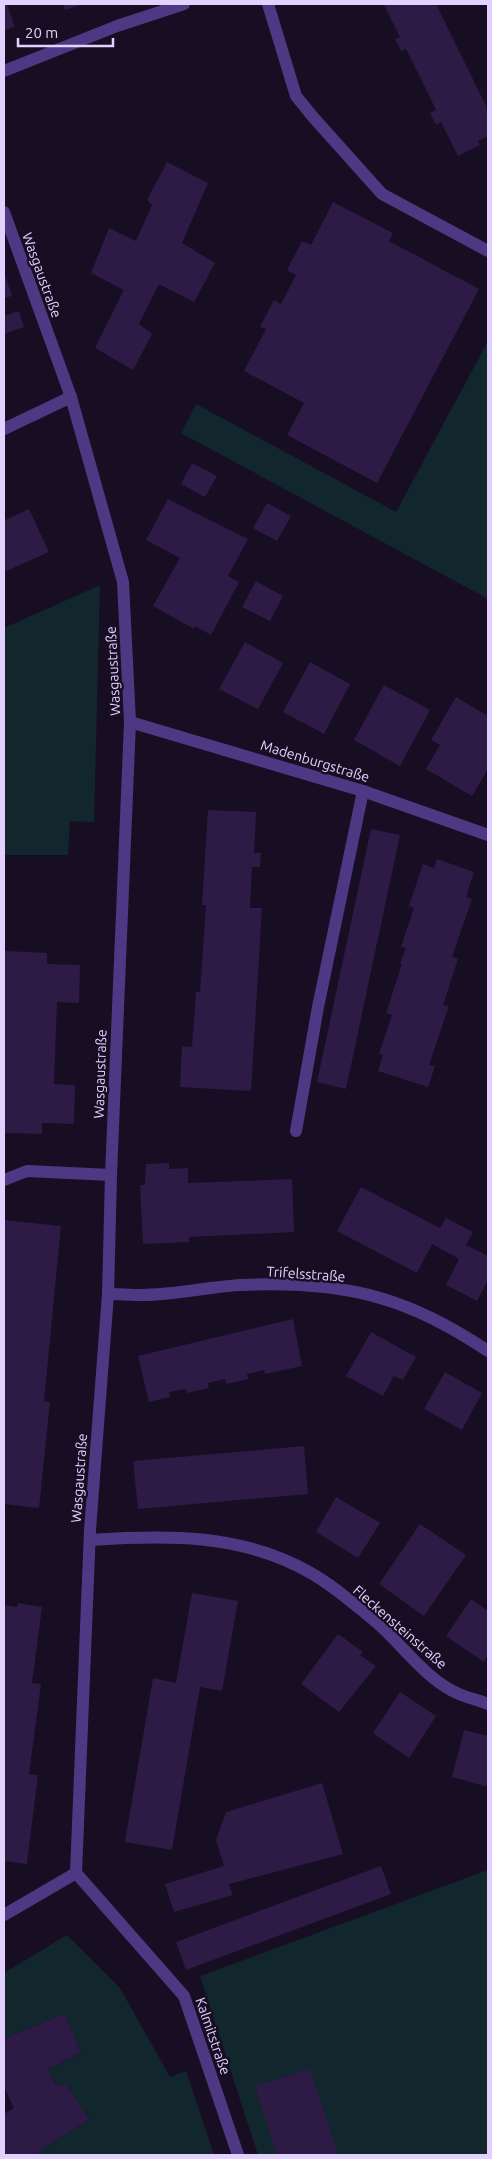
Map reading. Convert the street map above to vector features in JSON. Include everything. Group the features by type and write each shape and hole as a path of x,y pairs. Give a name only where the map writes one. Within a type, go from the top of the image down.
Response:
{"street":[{"path":"4,71 117,26 184,4"},
{"path":"268,4 296,96 313,117 382,194 488,251"},
{"name":"Wasgaustraße","path":"4,212 70,397 123,582 130,722 111,1175 108,1294 90,1540 76,1873"},
{"path":"4,429 70,397"},
{"name":"Madenburgstraße","path":"130,722 363,791 488,835"},
{"path":"296,1131 318,1007 363,791"},
{"path":"4,1180 27,1171 111,1175"},
{"name":"Trifelsstraße","path":"108,1294 143,1295 239,1285 271,1285 347,1291 379,1298 413,1310 460,1333 488,1351"},
{"name":"Fleckensteinstraße","path":"90,1540 151,1536 193,1538 229,1543 274,1556 309,1572 343,1596 376,1623 436,1679 458,1694 488,1704"},
{"path":"4,1914 76,1873"},
{"name":"Kalmitstraße","path":"76,1873 184,1996 238,2155"}],"shaded area":[{"path":"488,341 488,599 181,433 196,404 396,512"},
{"path":"100,585 94,822 70,821 68,855 4,855 4,628"},
{"path":"488,1870 488,2155 258,2155 200,1976"},
{"path":"67,1935 120,1988 170,2077 186,2071 214,2155 33,2155 89,2119 66,2084 56,2086 48,2069 81,2053 65,2013 4,2039 4,1973"}],"building":[{"path":"4,4 7,4 15,27 4,30"},
{"path":"63,4 83,4 65,10"},
{"path":"436,4 488,110 488,136 478,141 480,145 458,156 441,122 436,125 430,113 436,110 406,49 401,51 395,39 400,37 384,5"},
{"path":"167,162 208,183 182,243 215,263 194,302 159,284 139,324 152,334 133,370 95,348 124,290 91,273 109,228 136,241 152,205 147,200"},
{"path":"333,202 393,233 389,241 479,289 377,483 287,435 304,403 244,371 266,329 260,327 274,300 281,304 296,275 287,270 302,241 311,245"},
{"path":"4,272 12,296 4,298"},
{"path":"19,311 24,327 4,334 4,316"},
{"path":"192,463 217,476 205,497 181,484"},
{"path":"168,499 248,539 228,576 239,582 211,635 195,626 194,629 153,606 180,558 146,540"},
{"path":"267,503 291,516 277,541 253,528"},
{"path":"29,509 49,552 4,572 4,519 8,529 5,520"},
{"path":"256,581 283,596 270,621 242,607"},
{"path":"245,642 283,663 258,709 219,689"},
{"path":"310,662 350,684 324,734 283,712"},
{"path":"384,685 430,710 400,766 354,740"},
{"path":"456,697 488,716 488,769 472,796 426,769 440,745 431,740"},
{"path":"208,810 256,812 254,853 261,853 260,867 252,867 250,908 262,908 251,1091 180,1087 182,1046 192,1047 196,992 200,992 206,905 202,905"},
{"path":"371,829 400,835 346,1089 317,1082"},
{"path":"437,859 474,872 466,897 472,899 452,957 458,959 443,1005 449,1006 429,1065 435,1066 428,1087 378,1071 383,1055 379,1054 392,1015 386,1013 402,964 400,963 406,948 401,947 414,908 409,906 423,864 434,868"},
{"path":"5,951 47,953 47,964 80,965 79,1003 57,1002 54,1084 75,1085 74,1124 42,1123 42,1134 4,1133"},
{"path":"169,1163 169,1169 188,1168 188,1183 292,1179 294,1232 189,1237 189,1242 143,1244 140,1185 145,1185 146,1164"},
{"path":"361,1187 440,1228 446,1218 473,1232 466,1245 488,1256 488,1280 477,1301 446,1285 459,1259 432,1244 417,1273 337,1231"},
{"path":"4,1220 61,1226 44,1401 50,1402 39,1508 4,1504"},
{"path":"293,1319 302,1366 265,1374 264,1370 247,1374 248,1379 226,1384 225,1379 208,1383 209,1388 187,1393 186,1389 169,1392 170,1397 149,1402 138,1356"},
{"path":"371,1332 416,1357 403,1380 394,1376 383,1396 346,1376"},
{"path":"445,1372 482,1393 462,1430 424,1409"},
{"path":"304,1446 308,1494 138,1509 133,1461"},
{"path":"336,1497 380,1523 358,1558 316,1532"},
{"path":"420,1524 466,1555 424,1616 379,1584"},
{"path":"192,1593 238,1601 222,1691 200,1687 172,1850 125,1842 153,1678 176,1683"},
{"path":"471,1599 488,1611 488,1655 484,1662 446,1636"},
{"path":"18,1603 42,1607 32,1683 41,1684 29,1774 38,1775 27,1864 4,1861 4,1605 17,1607"},
{"path":"338,1634 363,1652 360,1655 376,1666 339,1712 301,1684"},
{"path":"400,1692 436,1716 409,1758 373,1733"},
{"path":"464,1730 488,1736 488,1787 452,1777"},
{"path":"322,1783 343,1854 229,1884 233,1895 174,1912 165,1884 224,1866 216,1840 226,1812"},
{"path":"381,1866 391,1894 186,1970 176,1942"},
{"path":"65,2013 81,2053 48,2069 56,2086 66,2084 89,2119 33,2155 4,2155 4,2114 14,2108 4,2087 4,2039"},
{"path":"310,2069 338,2155 277,2155 255,2086"}]}
